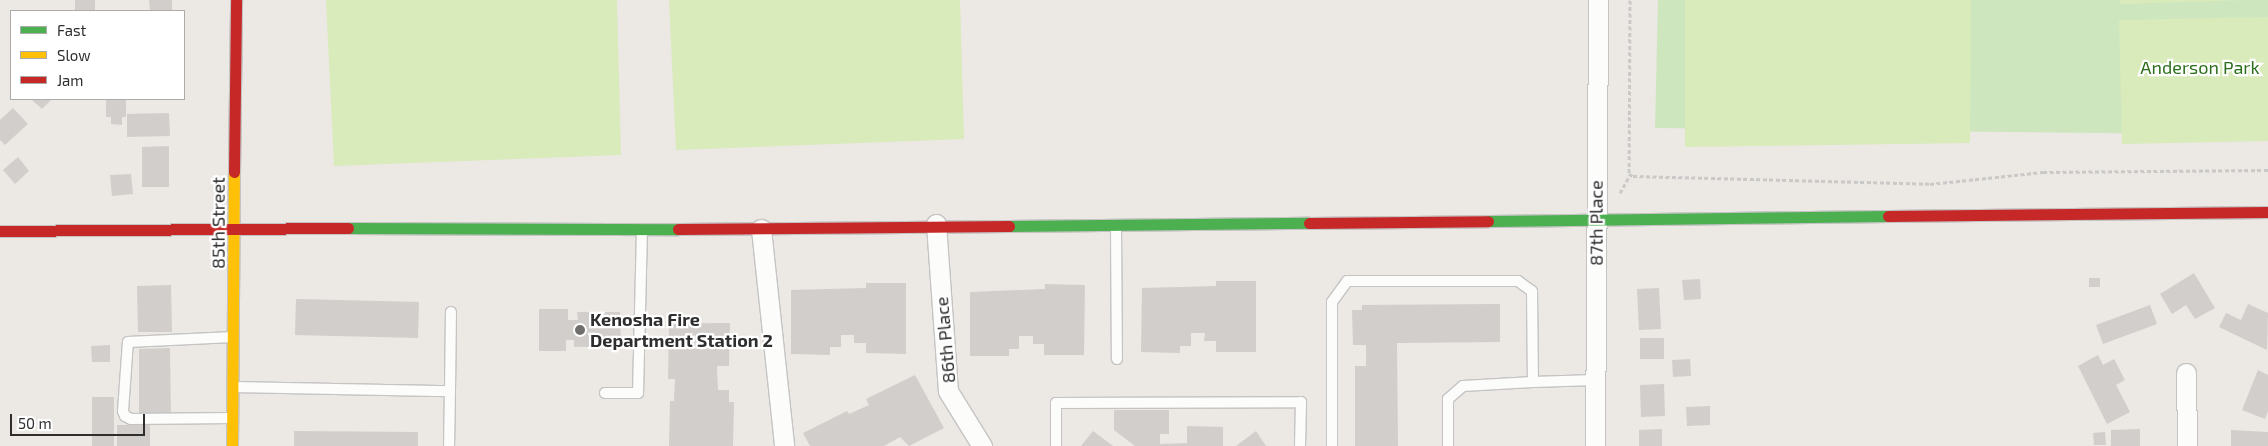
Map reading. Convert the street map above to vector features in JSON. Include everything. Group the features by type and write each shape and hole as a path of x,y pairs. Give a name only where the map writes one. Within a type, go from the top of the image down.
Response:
{"street":[{"name":"85th Street","path":"232,446 236,228 236,0"},
{"name":"87th Place","path":"1594,446 1598,0"},
{"path":"0,231 236,228 761,229 936,224 1596,220 2268,212"},
{"name":"86th Place","path":"936,224 948,391 982,446"},
{"path":"761,229 784,446"},
{"path":"2186,373 2187,446"}],"lane":[{"path":"1116,223 1117,359"},
{"path":"605,393 638,393 642,228"},
{"path":"1332,446 1332,302 1348,281 1518,280 1532,291 1533,382"},
{"path":"449,446 451,312"},
{"path":"233,418 131,419 125,416 123,411 128,342 234,337"},
{"path":"1448,446 1448,399 1463,386 1595,380"},
{"path":"233,387 450,391"},
{"path":"1056,446 1056,403 1301,402 1300,446"}],"path":[{"path":"1620,193 1630,175 1630,0"},
{"path":"1630,175 1737,177 1844,184 1930,184 2043,172 2268,170"}],"green space":[{"path":"326,0 617,0 621,155 334,166"},
{"path":"669,0 960,0 964,139 676,150"},
{"name":"Anderson Park","path":"1658,0 2268,0 2268,135 1655,128"},
{"path":"1685,0 1971,0 1970,143 1685,147"},
{"path":"2119,0 2248,0 2120,4"},
{"path":"2268,17 2268,141 2122,144 2119,20"}],"building":[{"path":"75,0 95,0 95,10 75,10"},
{"path":"149,0 172,0 172,10 150,10"},
{"path":"32,100 51,100 42,109"},
{"path":"106,100 126,100 126,117 122,117 122,125 111,124 111,117 106,117"},
{"path":"13,108 28,124 5,145 0,140 0,120"},
{"path":"169,113 170,136 127,137 127,114"},
{"path":"169,146 169,187 142,187 142,147"},
{"path":"18,157 29,171 15,184 3,170"},
{"path":"131,174 133,194 112,196 110,175"},
{"path":"2194,273 2215,308 2195,319 2186,305 2172,314 2160,294"},
{"path":"2089,278 2100,278 2100,287 2089,287"},
{"path":"1700,279 1701,299 1684,300 1682,280"},
{"path":"1216,281 1256,281 1256,352 1216,352 1216,341 1204,341 1205,333 1191,333 1191,346 1180,346 1180,353 1141,352 1142,288 1216,286"},
{"path":"866,283 906,283 906,354 866,353 866,343 854,343 854,335 841,335 841,347 830,347 830,355 791,354 791,290 866,288"},
{"path":"1045,284 1085,285 1084,355 1044,355 1044,344 1033,344 1033,336 1019,336 1019,349 1009,349 1009,356 970,356 970,292 1045,289"},
{"path":"171,285 172,332 138,332 137,286"},
{"path":"1659,288 1661,329 1639,330 1637,289"},
{"path":"296,299 419,302 418,338 295,335"},
{"path":"1500,304 1500,342 1397,343 1398,446 1355,446 1355,366 1366,366 1366,345 1353,345 1352,310 1362,310 1362,305"},
{"path":"2248,304 2268,313 2267,350 2219,327 2226,313 2241,320"},
{"path":"2150,305 2157,324 2103,344 2096,325"},
{"name":"Kenosha Fire Department Station 2","path":"539,309 568,309 568,320 578,320 577,312 620,312 621,346 574,347 574,340 566,340 566,351 539,351"},
{"path":"730,323 729,366 717,366 717,370 718,390 729,390 729,402 734,402 733,446 669,446 670,401 674,401 675,379 668,379 669,324"},
{"path":"1640,338 1664,338 1664,359 1640,359"},
{"path":"110,345 110,362 92,362 91,346"},
{"path":"170,348 171,417 139,417 139,349"},
{"path":"2098,355 2103,365 2114,359 2125,380 2116,385 2130,412 2107,424 2078,366"},
{"path":"1690,359 1691,376 1673,377 1672,360"},
{"path":"2258,370 2268,375 2268,411 2265,419 2242,410"},
{"path":"915,375 944,428 909,446 900,437 884,446 810,446 803,433 847,411 849,414 869,405 866,399"},
{"path":"1664,384 1665,416 1641,417 1640,385"},
{"path":"92,397 114,397 114,446 92,446"},
{"path":"1710,406 1710,425 1687,426 1686,407"},
{"path":"1114,410 1169,410 1169,434 1160,434 1160,444 1187,443 1187,426 1223,427 1223,446 1135,446 1114,430"},
{"path":"117,425 150,425 150,446 117,446"},
{"path":"1662,429 1662,446 1639,446 1639,430"},
{"path":"2140,429 2140,446 2111,446 2111,430"},
{"path":"2231,430 2268,432 2268,446 2231,446"},
{"path":"294,431 418,432 418,446 294,446"},
{"path":"1093,431 1113,446 1081,446"},
{"path":"1256,431 1266,446 1236,446"},
{"path":"2105,432 2106,445 2094,445 2093,433"}],"traffic: fast":[{"path":"1488,221 1888,216"},
{"path":"1009,226 1309,223"},
{"path":"348,228 678,229"}],"traffic: slow":[{"path":"232,446 234,172"}],"traffic: jam":[{"path":"234,172 236,0"},
{"path":"1888,216 2268,212"},
{"path":"1309,223 1488,221"},
{"path":"678,229 1009,226"},
{"path":"0,231 348,228"}],"place":[{"name":"Kenosha Fire Department Station 2","path":"580,330"}]}
